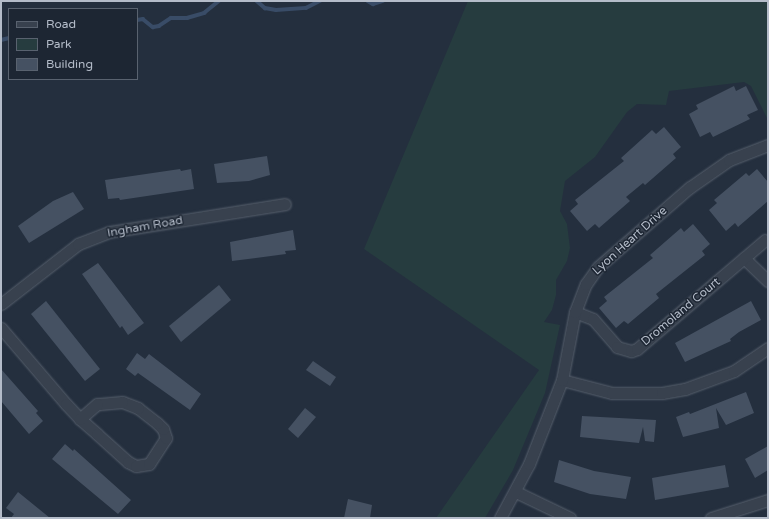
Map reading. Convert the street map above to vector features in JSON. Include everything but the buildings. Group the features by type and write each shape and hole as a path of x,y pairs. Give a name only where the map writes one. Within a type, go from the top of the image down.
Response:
{"street":[{"name":"Lyon Heart Drive","path":"500,518 516,492 562,380 575,312 586,284 598,267 683,193 729,160 768,145"},
{"name":"Ingham Road","path":"1,304 78,244 102,234 285,204"},
{"name":"Dromoland Court","path":"575,312 593,318 617,347 631,351 645,344 765,240"},
{"path":"744,258 768,281"},
{"path":"1,328 80,419 136,466 149,464 166,438 163,429 157,423 138,408 122,402 97,404 80,419"},
{"path":"562,380 612,393 662,393 691,387 734,371 768,348"},
{"path":"516,492 570,518"},
{"path":"711,518 768,500"}],"green space":[{"path":"468,1 768,1 768,120 751,86 744,82 669,91 666,105 637,104 627,112 595,157 565,181 560,211 567,224 570,248 567,261 556,280 556,295 552,310 544,322 560,325 545,393 513,470 485,518 436,518 539,370 364,249"}],"waterway":[{"path":"138,20 143,19 153,27 159,26 171,18 187,18 204,13 219,1"},
{"path":"257,1 265,8 276,10 306,8 320,1"},
{"path":"368,1 373,4 383,1"},
{"path":"1,40 8,38"}]}
